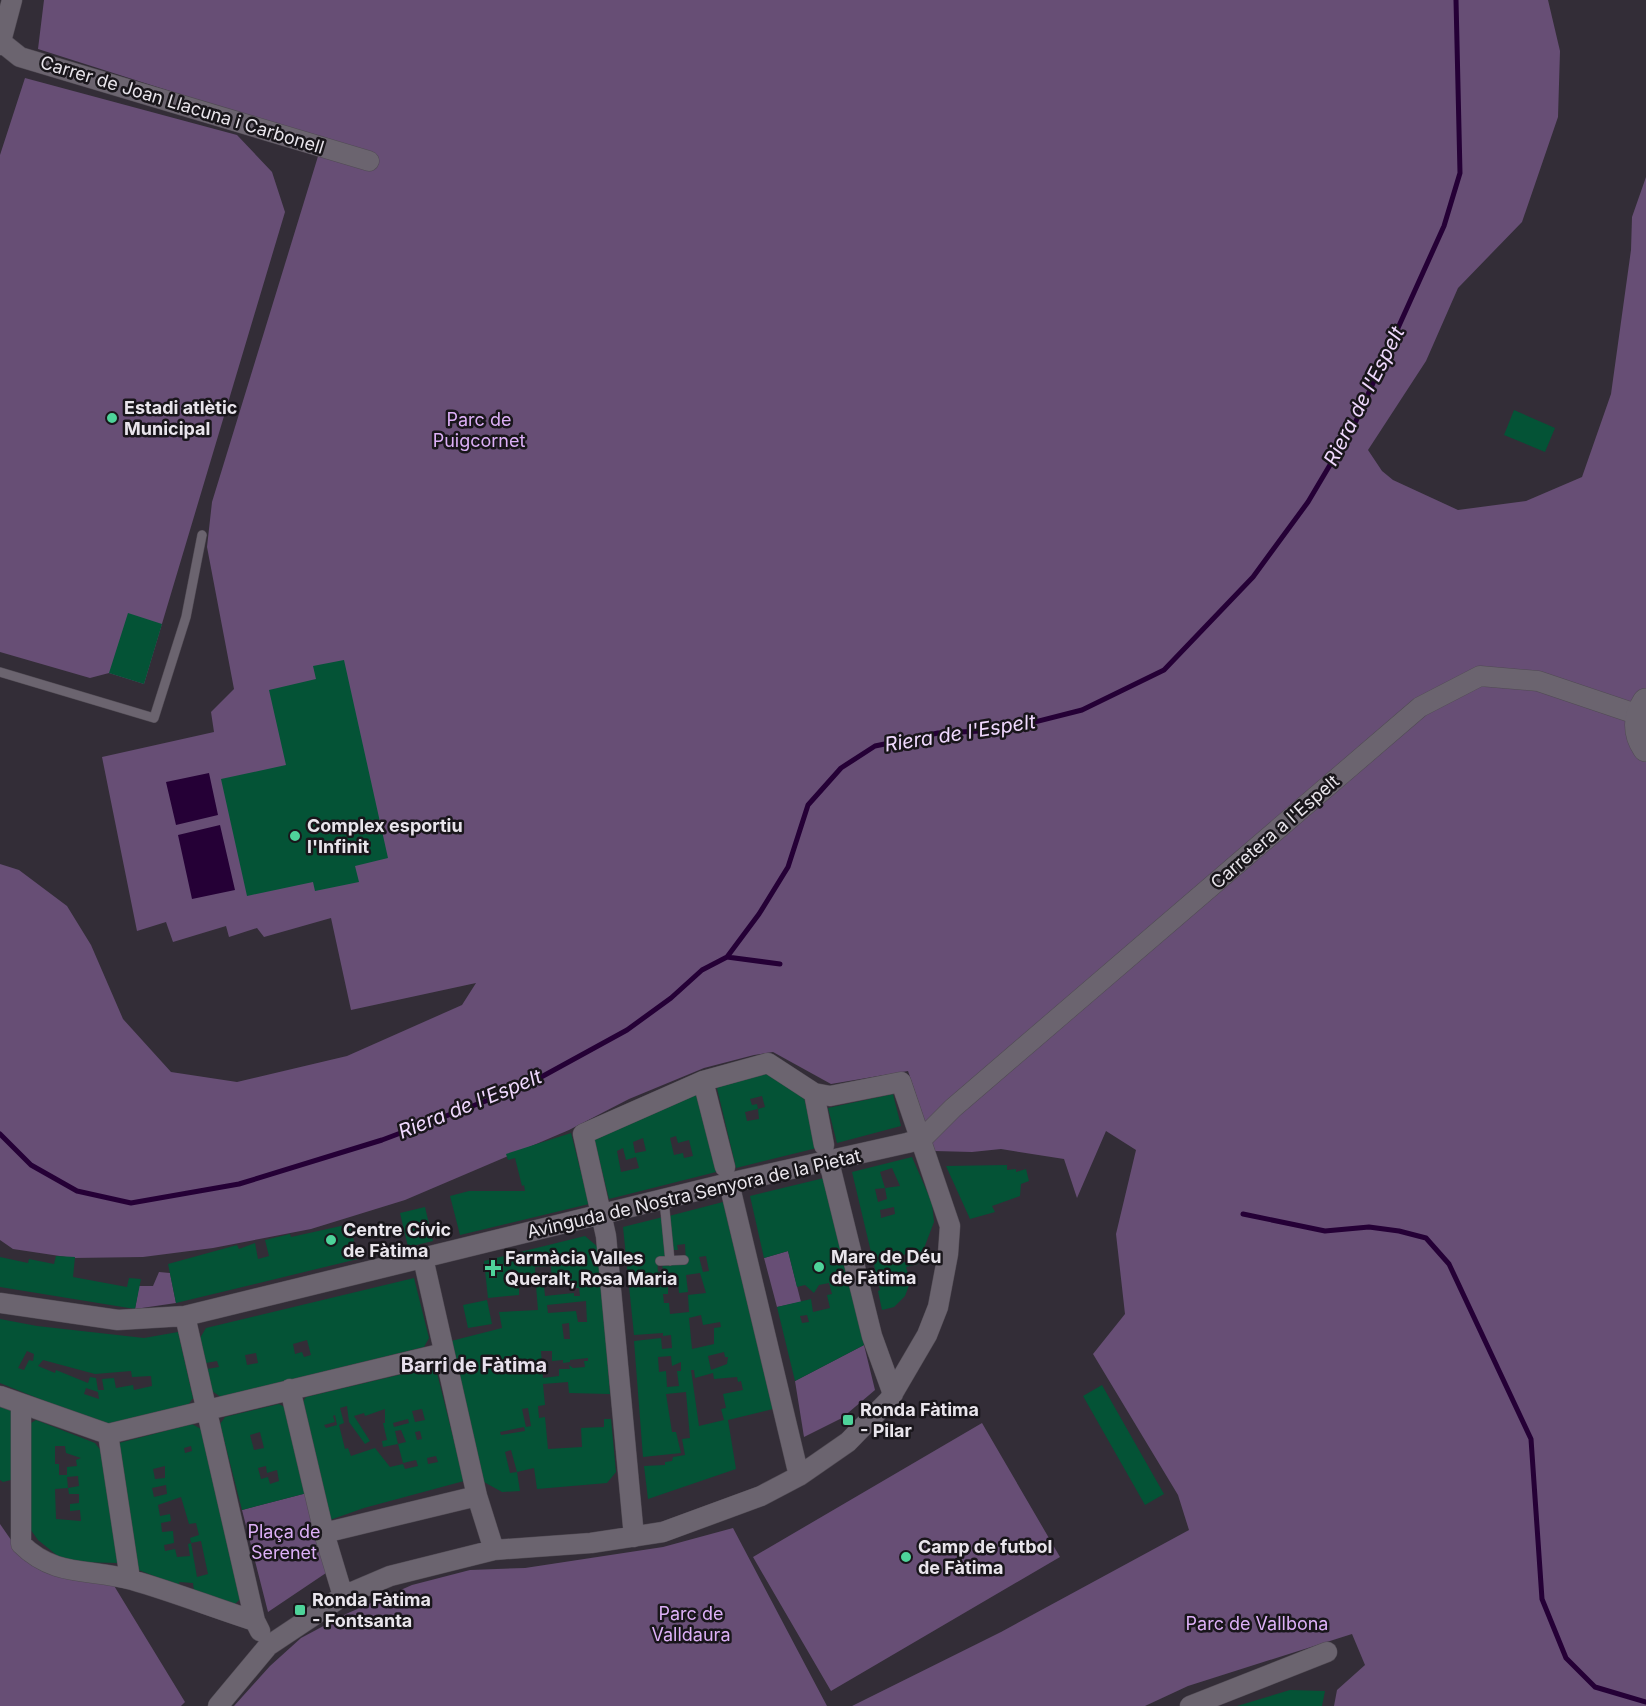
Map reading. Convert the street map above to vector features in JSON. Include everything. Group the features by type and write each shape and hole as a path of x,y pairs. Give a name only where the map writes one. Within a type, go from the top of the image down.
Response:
{"street":[{"path":"0,43 12,0"},
{"name":"Carrer de Joan Llacuna i Carbonell","path":"0,43 20,57 369,161"},
{"name":"Carretera a l'Espelt","path":"922,1139 953,1108 1420,707 1480,676 1538,681 1643,709"},
{"path":"1643,709 1640,739 1646,748"},
{"path":"218,1706 268,1646 343,1596 390,1576 494,1550 634,1538 663,1532 736,1507 799,1476 848,1442 893,1394 927,1335 938,1307 948,1254 950,1226 901,1082 830,1096 814,1093 768,1063 703,1081 583,1134 606,1236 634,1538"},
{"path":"703,1081 799,1476"},
{"path":"814,1093 872,1336 893,1394"},
{"name":"Avinguda de Nostra Senyora de la Pietat","path":"0,1303 118,1320 185,1316 664,1200 727,1175 827,1153 922,1139"},
{"path":"423,1258 477,1496 494,1550"},
{"path":"185,1316 255,1621 268,1646"},
{"path":"0,1396 108,1434 444,1353"},
{"path":"290,1389 324,1533 343,1596"},
{"path":"21,1404 21,1544 35,1557 70,1571 130,1579 255,1621"},
{"path":"108,1434 130,1579"},
{"path":"324,1533 477,1496"},
{"path":"1190,1706 1327,1652"}],"lane":[{"path":"0,672 154,718 186,617 202,536"},
{"path":"664,1200 670,1261"},
{"path":"660,1261 684,1260"}],"green space":[{"path":"44,0 1548,0 1560,51 1558,117 1522,222 1458,288 1426,361 1368,450 1382,471 1393,480 1458,510 1526,501 1582,477 1611,394 1631,250 1632,217 1646,177 1646,1706 1334,1706 1337,1690 1365,1665 1352,1634 1188,1686 1145,1706 852,1706 1001,1632 1189,1530 1178,1495 1093,1354 1125,1314 1116,1234 1136,1150 1106,1131 1077,1198 1064,1159 1001,1149 972,1152 935,1151 908,1071 831,1084 773,1052 754,1055 704,1068 629,1099 569,1130 405,1200 311,1229 213,1248 143,1257 73,1258 13,1249 0,1240 0,864 19,870 67,906 91,945 123,1019 171,1072 237,1082 347,1056 462,1005 476,983 351,1010 331,918 264,937 257,928 229,937 226,926 173,942 166,922 137,931 102,757 214,732 211,712 234,689 207,547 212,502 323,140 38,49"},
{"name":"Estadi atlètic Municipal","path":"25,78 237,135 272,172 285,212 144,684 109,673 90,678 0,652 0,155"},
{"path":"788,1251 801,1302 777,1307 764,1258"},
{"path":"159,1272 170,1273 176,1303 135,1309 139,1286 153,1286"},
{"path":"864,1345 875,1390 842,1418 804,1437 795,1381"},
{"name":"Camp de futbol de Fàtima","path":"982,1423 1060,1557 831,1691 753,1557"},
{"name":"Plaça de Serenet","path":"307,1493 326,1573 268,1612 242,1510"},
{"path":"0,1524 25,1560 113,1584 185,1702 181,1706 0,1706"},
{"name":"Parc de Valldaura","path":"733,1528 827,1706 234,1706 270,1666 301,1638 346,1614 412,1585 470,1570 525,1568 663,1547"}],"shaded area":[{"path":"209,773 218,815 176,825 166,782"},
{"path":"220,825 235,890 192,899 178,835"}],"building":[{"path":"1514,410 1555,428 1545,452 1504,435"},
{"path":"128,613 162,624 144,684 109,673"},
{"path":"344,660 388,858 355,866 359,882 315,891 313,882 247,896 221,779 286,765 269,690 316,679 313,666"},
{"path":"766,1072 804,1098 817,1148 736,1168 716,1084","holes":["762,1096 765,1107 758,1109 757,1104 752,1105 750,1099","758,1109 759,1119 747,1121 745,1112"]},
{"path":"697,1094 716,1172 609,1199 594,1139","holes":["676,1136 678,1143 689,1140 693,1156 684,1158 683,1153 674,1155 670,1138","643,1138 646,1151 635,1153 633,1142","623,1148 626,1160 636,1157 639,1168 621,1172 617,1151"]},
{"path":"893,1094 901,1126 837,1143 828,1108"},
{"path":"571,1133 589,1204 460,1235 450,1196 469,1191 525,1191 515,1158 508,1160 506,1154"},
{"path":"912,1157 932,1203 934,1222 918,1264 906,1267 909,1277 913,1275 905,1296 894,1307 882,1310 878,1291 880,1290 852,1172","holes":["892,1168 900,1186 885,1188 880,1172","885,1188 887,1199 878,1202 875,1189","894,1207 895,1214 881,1218 880,1210","906,1254 908,1261 902,1263 900,1256"]},
{"path":"1007,1165 1007,1170 1016,1169 1016,1172 1026,1169 1029,1181 1021,1184 1020,1196 992,1206 995,1212 970,1219 946,1166"},
{"path":"824,1178 864,1345 795,1381 777,1307 811,1299 813,1312 830,1308 827,1295 832,1294 829,1283 819,1285 814,1293 805,1285 797,1287 788,1251 764,1258 750,1196","holes":["807,1315 809,1322 802,1323 800,1316"]},
{"path":"723,1202 773,1409 728,1420 736,1469 648,1499 644,1466 665,1465 665,1462 672,1461 673,1457 685,1455 682,1439 690,1438 686,1392 666,1394 672,1432 676,1432 681,1453 643,1457 634,1341 661,1338 662,1349 672,1348 671,1335 663,1336 663,1333 634,1335 623,1227 663,1217 668,1257 657,1259 658,1272 663,1271 662,1263 686,1263 685,1244 677,1245 678,1250 673,1250 669,1216","holes":["706,1256 709,1271 703,1272 699,1257","700,1273 706,1293 688,1295 689,1312 670,1314 669,1303 664,1303 663,1294 668,1294 668,1283 678,1283 679,1293 688,1292 686,1275","659,1276 660,1284 655,1285 654,1277","701,1315 703,1325 720,1322 721,1327 714,1328 714,1344 692,1349 689,1318","724,1352 725,1357 728,1357 727,1364 711,1370 708,1356","671,1356 672,1366 681,1362 681,1371 677,1371 679,1386 667,1387 666,1371 659,1372 658,1357","691,1370 694,1370 695,1378 713,1373 714,1379 737,1377 738,1382 741,1381 743,1390 723,1394 726,1408 721,1409 724,1420 699,1426"]},
{"path":"425,1207 433,1241 408,1247 400,1213"},
{"path":"350,1224 358,1259 176,1303 168,1264 237,1245 239,1249 255,1243 258,1259 269,1256 265,1240 290,1234 291,1237"},
{"path":"585,1236 599,1248 610,1394 569,1393 568,1382 543,1384 545,1405 538,1406 539,1418 545,1417 548,1449 582,1447 581,1428 604,1427 604,1419 611,1419 616,1472 607,1483 537,1489 534,1468 517,1472 520,1491 502,1492 484,1482 451,1341 502,1328 499,1312 538,1310 536,1286 544,1286 545,1296 574,1293 574,1296 580,1296 579,1288 571,1288 570,1284 552,1285 551,1266 535,1267 536,1284 519,1286 519,1295 488,1298 484,1261","holes":["586,1301 587,1322 578,1322 576,1311 548,1313 547,1305","569,1323 570,1339 564,1339 562,1324","541,1351 552,1351 552,1361 563,1360 563,1363 588,1358 588,1361 584,1361 585,1367 573,1368 569,1365 570,1369 559,1369 559,1376 543,1378","528,1408 531,1426 526,1427 522,1409","524,1427 525,1431 501,1435 500,1432","511,1450 517,1472 510,1473 505,1452"]},
{"path":"56,1256 75,1257 73,1277 127,1287 129,1278 141,1279 135,1309 0,1287 0,1257 28,1263 29,1259 54,1264"},
{"path":"414,1278 429,1338 424,1347 221,1397 212,1391 207,1369 219,1367 217,1361 206,1363 200,1338 206,1328","holes":["307,1340 311,1355 304,1357 302,1352 295,1354 293,1344","256,1353 258,1363 247,1365 245,1355"]},
{"path":"487,1300 492,1324 468,1328 463,1305"},
{"path":"0,1319 37,1326 144,1338 178,1332 193,1398 188,1405 104,1425 0,1383","holes":["27,1351 34,1354 33,1361 29,1360 24,1370 18,1368","43,1360 95,1374 131,1371 132,1377 151,1376 152,1386 134,1390 133,1385 116,1388 114,1378 102,1379 104,1390 98,1390 96,1378 90,1377 88,1383 56,1370 55,1373 38,1366","86,1388 98,1392 99,1399 84,1394"]},
{"path":"428,1368 437,1373 464,1481 364,1508 330,1520 301,1404 306,1397","holes":["347,1406 349,1422 365,1444 370,1441 354,1416 364,1413 365,1416 385,1409 385,1423 383,1423 387,1440 382,1441 383,1447 398,1444 403,1463 416,1460 418,1466 405,1469 403,1464 390,1467 375,1448 351,1456 348,1448 345,1449 339,1425 344,1423 340,1408","422,1409 425,1420 415,1422 412,1411","335,1415 337,1425 326,1428 324,1425 335,1422 333,1416","408,1419 409,1423 394,1427 393,1423","401,1430 406,1442 398,1444 395,1431","420,1431 422,1439 417,1440 415,1432","436,1456 438,1462 428,1464 427,1458"]},
{"path":"1102,1385 1164,1494 1145,1505 1083,1396"},
{"path":"279,1404 286,1408 307,1493 242,1510 220,1424 225,1417","holes":["260,1432 264,1448 254,1450 250,1435","266,1466 267,1473 277,1470 279,1481 270,1484 268,1477 261,1479 258,1468"]},
{"path":"0,1406 11,1410 11,1480 3,1482 0,1480"},
{"path":"36,1420 95,1443 105,1456 120,1563 73,1562 59,1557 38,1540 28,1526 26,1426","holes":["55,1446 65,1446 66,1453 81,1458 76,1460 77,1466 67,1467 67,1475 59,1475 59,1464 55,1464","78,1476 79,1486 68,1488 67,1477","68,1488 69,1494 79,1494 79,1503 70,1504 70,1511 80,1510 81,1521 56,1519 55,1489"]},
{"path":"192,1424 201,1429 241,1598 234,1605 194,1591 193,1583 179,1582 180,1586 136,1569 119,1443","holes":["191,1446 192,1451 185,1453 184,1448","165,1466 165,1478 155,1479 153,1469","166,1485 167,1494 154,1497 152,1488","181,1497 189,1524 196,1523 199,1535 190,1538 191,1543 188,1544 190,1556 177,1557 175,1549 165,1551 164,1545 174,1543 173,1531 162,1532 161,1523 171,1521 170,1514 160,1516 158,1505","201,1541 208,1574 197,1577 191,1543"]},
{"path":"1290,1690 1325,1691 1322,1706 1237,1706"}],"waterway":[{"name":"Riera de l'Espelt","path":"0,1134 31,1165 77,1191 131,1203 239,1184 382,1140 523,1087 627,1030 671,998 702,970 727,957 759,914 788,867 808,805 841,768 875,746 938,733 1003,730 1082,710 1164,670 1253,577 1308,502 1356,421 1444,226 1460,173 1456,0"},
{"path":"727,957 780,964"},
{"path":"1243,1214 1325,1231 1369,1227 1399,1231 1426,1238 1449,1264 1531,1439 1542,1599 1566,1658 1595,1687 1646,1702"}],"place":[{"name":"Estadi atlètic Municipal","path":"112,418"},
{"name":"Complex esportiu l'Infinit","path":"295,836"},
{"name":"Centre Cívic de Fàtima","path":"331,1240"},
{"name":"Mare de Déu de Fàtima","path":"819,1267"},
{"name":"Farmàcia Valles Queralt, Rosa Maria","path":"493,1268"},
{"name":"Ronda Fàtima - Pilar","path":"848,1420"},
{"name":"Camp de futbol de Fàtima","path":"906,1557"},
{"name":"Ronda Fàtima - Fontsanta","path":"300,1610"}],"district":[{"name":"Barri de Fàtima","path":"474,1365"}],"park label":[{"name":"Parc de Puigcornet","path":"479,430"},
{"name":"Parc de Vallbona","path":"1257,1624"}]}
